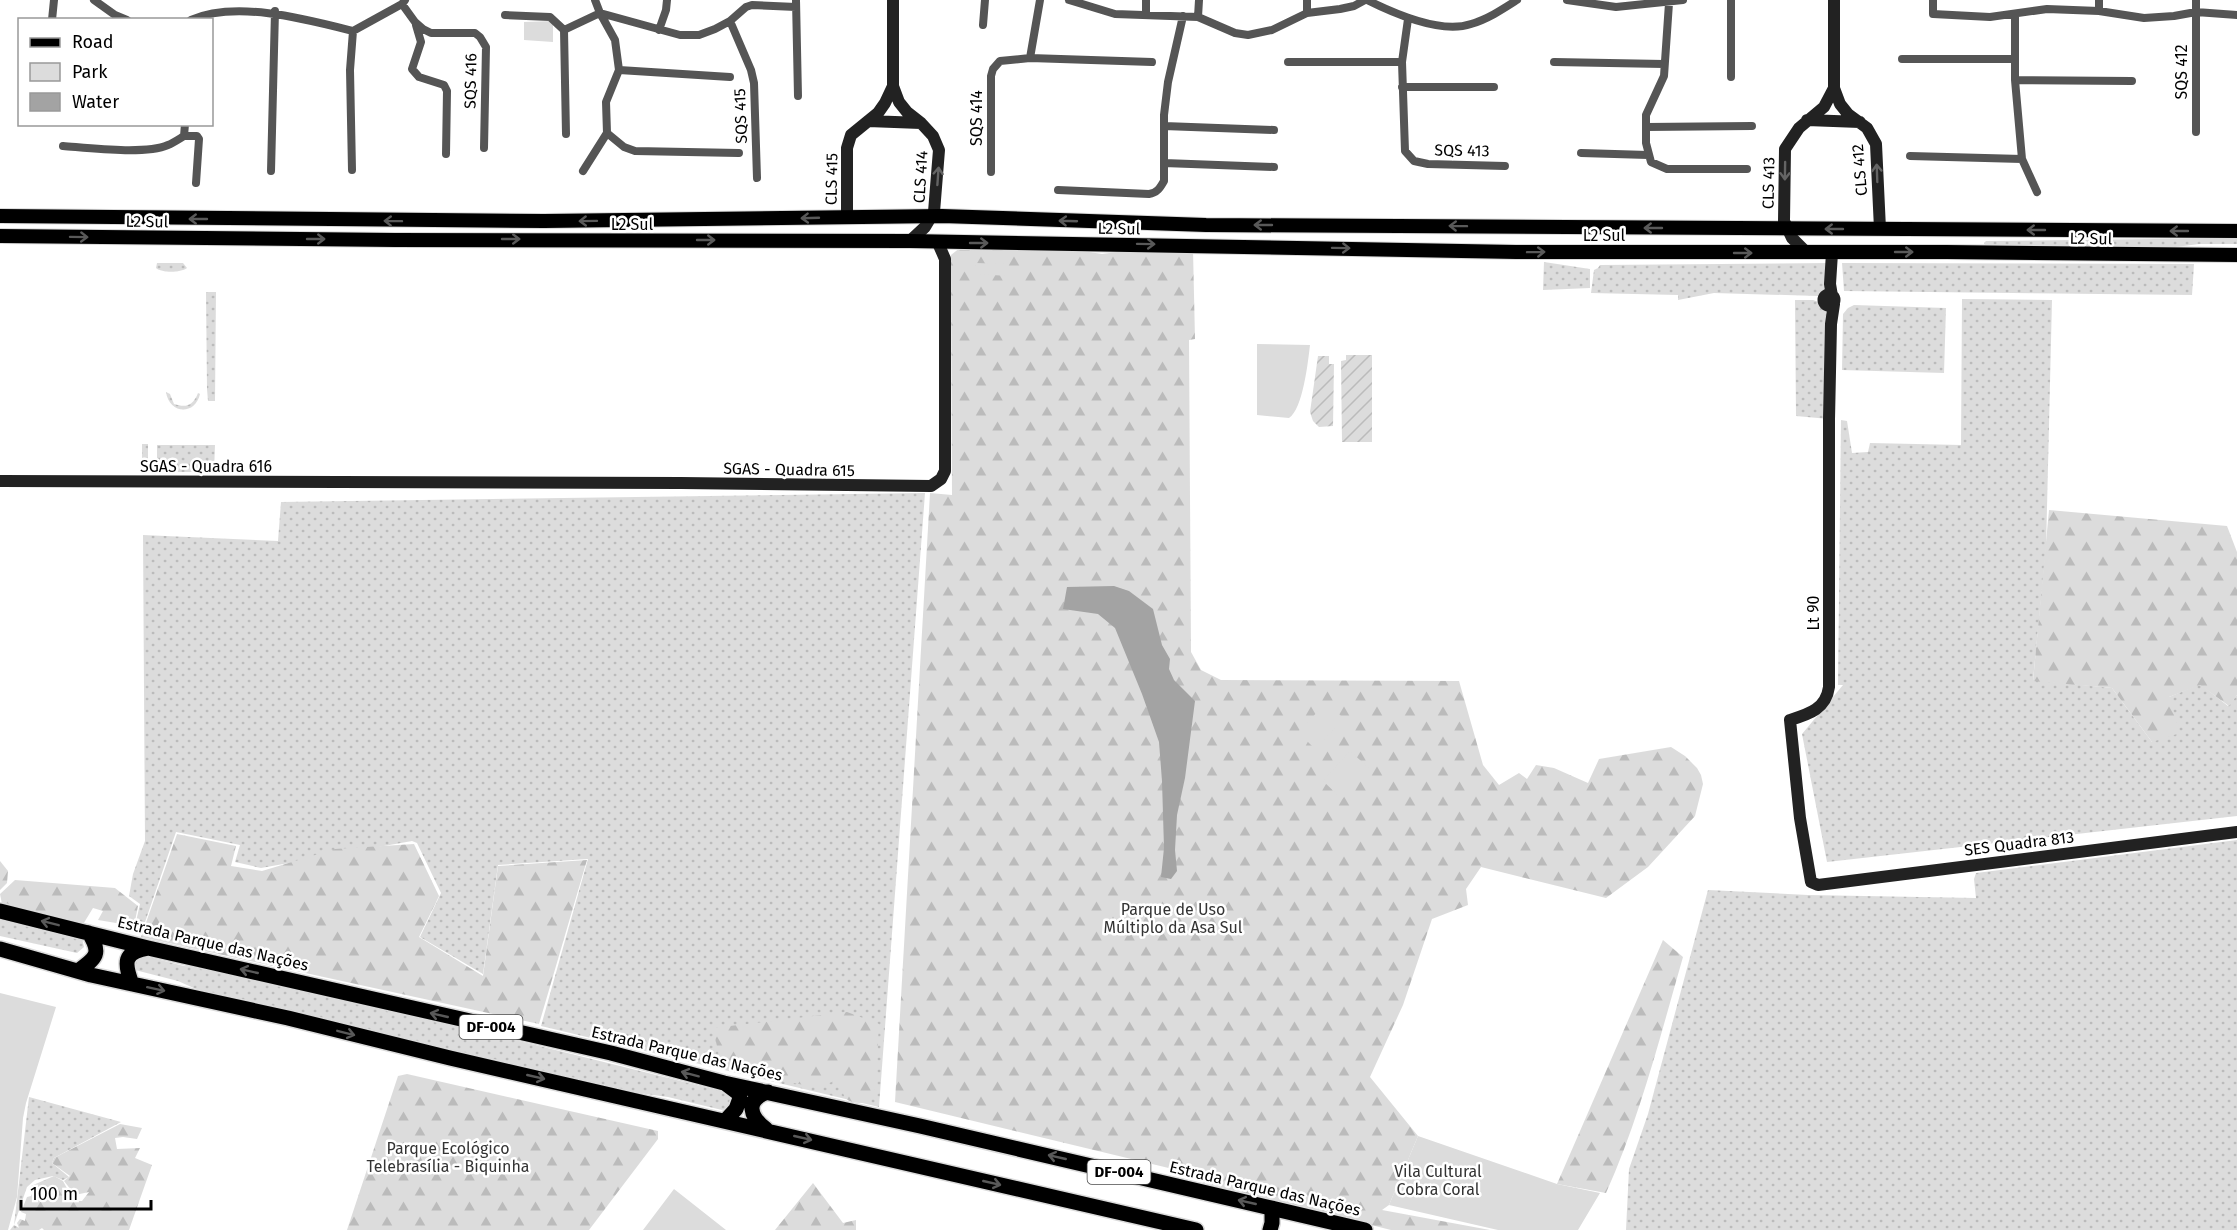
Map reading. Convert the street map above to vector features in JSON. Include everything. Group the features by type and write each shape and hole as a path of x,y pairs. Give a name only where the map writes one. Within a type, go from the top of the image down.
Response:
{"highway":[{"name":"Estrada Parque das Nações","path":"0,911 148,948 611,1053 724,1083 1272,1208 1328,1226 1365,1230"},
{"path":"78,971 93,959 96,952 96,944 89,933"},
{"path":"132,984 126,968 127,960 130,954 138,949 148,948"},
{"name":"DF-004","path":"0,949 132,984 1196,1230"},
{"path":"724,1083 740,1098 736,1109 726,1120"},
{"path":"766,1129 753,1118 752,1112 756,1100 768,1092"},
{"path":"1270,1230 1272,1208"}],"main road":[{"name":"L2 Sul","path":"0,216 544,221 933,216 1206,225 2237,231"},
{"path":"46,218 41,225 46,237"},
{"path":"1004,218 1008,225 1004,243"},
{"path":"271,219 275,226 273,239"},
{"path":"771,241 769,230 773,219"},
{"path":"1684,228 1690,240 1685,252"},
{"path":"1710,252 1706,240 1712,228"},
{"path":"1947,229 1953,240 1947,252"},
{"path":"1973,230 1969,241 1975,253"},
{"name":"L2 Sul","path":"0,236 910,241 1516,252 2237,255"}],"street":[{"path":"52,18 54,0"},
{"path":"94,0 122,18"},
{"path":"583,171 607,133 606,102 619,69 615,40 600,13 596,0"},
{"path":"658,30 666,10 667,0"},
{"path":"893,0 893,86"},
{"path":"983,25 985,0"},
{"path":"1030,58 1040,0"},
{"path":"1069,0 1114,14 1198,17 1235,33 1248,35 1272,30 1308,14 1354,6 1366,0 1408,19 1454,26 1469,25 1485,19 1517,0"},
{"path":"1146,0 1146,14"},
{"path":"1198,17 1199,0"},
{"path":"1307,0 1308,14"},
{"path":"1567,0 1595,2 1616,7 1683,0"},
{"path":"1731,0 1731,77"},
{"path":"1834,0 1834,88"},
{"path":"1933,0 1933,14 1980,17 2015,15 2047,9 2098,11 2144,18 2196,12 2237,15"},
{"path":"2098,11 2099,0"},
{"name":"SQS 412","path":"2196,0 2196,132"},
{"path":"194,18 219,4 246,6 353,31 404,2 415,22 421,42 412,69 419,77 444,85 447,92 446,154"},
{"path":"564,30 600,13 680,35 699,35 716,29 752,5 796,3 798,96"},
{"path":"1669,3 1664,76 1650,104 1646,127 1648,155 1652,162 1667,169 1747,170"},
{"path":"271,171 274,11"},
{"path":"505,15 550,18 564,30 566,134"},
{"path":"2015,15 2015,80 2022,159 2037,192"},
{"path":"1058,190 1155,193 1164,181 1164,126 1168,82 1184,16"},
{"name":"SQS 413","path":"1408,19 1402,62 1402,87 1404,148 1410,158 1428,164 1505,166"},
{"name":"SQS 415","path":"730,21 751,70 754,83 757,178"},
{"name":"SQS 416","path":"415,22 431,33 475,33 484,43 486,47 484,148"},
{"path":"352,170 350,70 353,31"},
{"name":"SQS 414","path":"990,172 992,72 1000,60 1030,58 1152,62"},
{"path":"1902,58 2014,59"},
{"path":"1288,62 1402,62"},
{"path":"1554,62 1664,64"},
{"name":"SQS 415","path":"619,69 730,77"},
{"path":"2015,80 2133,81"},
{"name":"CLS 415","path":"847,217 847,148 851,135 885,104 893,86"},
{"name":"CLS 414","path":"893,86 903,107 933,136 939,150 936,203 933,216 923,230 910,241"},
{"path":"1402,87 1494,87"},
{"name":"CLS 413","path":"1808,253 1792,238 1787,229 1784,213 1785,149 1791,138 1807,120 1824,107 1834,88"},
{"name":"CLS 412","path":"1834,88 1844,109 1861,122 1876,144 1880,229"},
{"path":"1807,120 1861,122"},
{"path":"868,121 921,123"},
{"path":"184,136 185,126"},
{"path":"1164,126 1274,130"},
{"path":"1646,127 1752,126"},
{"name":"SQS 415","path":"607,133 624,147 635,151 739,153"},
{"path":"63,146 124,150 156,148 167,146 184,136 197,136 199,139 196,183"},
{"path":"1581,153 1648,155"},
{"path":"1910,156 2022,159"},
{"path":"1164,163 1274,167"},
{"name":"SGAS - Quadra 615","path":"412,484 681,483 932,486 941,479 945,471 945,259 938,243"},
{"path":"945,259 956,243"},
{"name":"Lt 90","path":"1809,878 1790,720 1822,705 1829,687 1832,253"},
{"name":"SGAS - Quadra 616","path":"0,482 412,484"},
{"name":"SES Quadra 813","path":"1809,878 1813,884 1818,885 2237,832"}],"green space":[{"path":"553,21 553,42 524,40 524,22"},
{"path":"2237,238 2237,244 2199,244 2168,248 1986,248 1984,243 1986,241"},
{"name":"Parque de Uso Múltiplo da Asa Sul","path":"961,247 1064,248 1102,254 1140,249 1193,250 1195,339 1189,340 1191,652 1201,670 1221,680 1459,681 1483,765 1499,785 1519,773 1527,779 1536,765 1554,768 1588,783 1599,759 1671,747 1685,756 1701,775 1703,784 1695,816 1648,867 1606,898 1481,867 1466,889 1468,905 1432,919 1403,1005 1370,1077 1418,1136 1389,1205 1382,1210 1490,1230 1391,1230 1200,1182 1206,1177 895,1102 930,493 952,495 951,255"},
{"path":"1544,262 1590,269 1590,288 1543,290"},
{"path":"157,263 183,263 187,268 167,272 156,268"},
{"path":"976,263 1008,264 1008,276 976,274"},
{"path":"1829,263 1826,294 1818,296 1714,293 1678,300 1678,295 1591,293 1594,270 1600,265"},
{"path":"1842,263 2194,264 2192,295 1844,291"},
{"path":"206,292 216,292 215,401 208,401 207,389"},
{"path":"1962,299 2052,300 2046,549 2033,680 2112,688 2152,742 2169,697 2200,684 2228,706 2237,695 2237,816 1827,862 1802,734 1843,685 1838,685 1841,420 1847,421 1852,453 1868,452 1870,443 1961,445"},
{"path":"1795,300 1813,300 1824,304 1831,324 1829,419 1796,416"},
{"path":"1854,305 1946,308 1944,373 1842,370 1843,314"},
{"path":"1257,344 1310,345 1301,395 1294,413 1289,418 1257,415"},
{"path":"1346,355 1372,355 1372,442 1342,442 1341,361 1346,360"},
{"path":"1318,356 1329,356 1329,364 1334,364 1333,426 1319,427 1313,421 1310,412"},
{"path":"166,392 170,394 174,404 182,406 189,405 198,393 200,394 193,406 182,410 172,405"},
{"path":"142,444 148,444 148,471 142,470"},
{"path":"157,445 215,445 214,472 157,472"},
{"path":"925,493 879,1107 541,1026 588,859 498,865 483,974 420,937 441,893 417,843 412,841 261,868 235,862 240,845 176,832 143,928 135,926 140,904 129,896 133,874 145,841 143,535 278,541 281,502"},
{"path":"2049,510 2227,526 2237,552 2237,695 2229,706 2200,685 2169,697 2180,733 2152,742 2112,688 2033,681"},
{"path":"1327,702 1344,719 1315,749 1298,732"},
{"path":"1350,751 1370,769 1342,799 1323,781"},
{"path":"177,834 236,846 231,866 262,871 335,849 414,844 439,896 419,937 483,976 498,866 587,860 539,1024 141,937"},
{"path":"2237,840 2237,1230 1626,1230 1629,1169 1648,1114 1708,890 1808,895 1976,898 1974,879 1976,873"},
{"path":"0,861 8,871 7,883 0,890"},
{"path":"15,880 115,888 138,906 134,926 98,920 103,911 93,908 82,926 2,904 0,894"},
{"path":"0,918 82,938 84,947 77,953 0,936"},
{"path":"1663,940 1683,957 1639,1106 1606,1193 1557,1184"},
{"path":"141,955 184,966 204,967 414,1015 725,1092 730,1096 731,1103 728,1108 722,1110 668,1097 617,1090 196,989 178,981 135,970 132,962"},
{"path":"0,993 56,1007 26,1103 17,1197 8,1230 0,1230"},
{"path":"847,1012 879,1024 875,1089 870,1102 856,1103 848,1100 838,1080 823,1085 809,1086 722,1069 713,1028"},
{"name":"Parque Ecológico Telebrasília - Biquinha","path":"407,1074 658,1131 658,1139 589,1230 347,1230 398,1076"},
{"path":"29,1097 121,1122 54,1158 52,1163 69,1177 63,1180 53,1176 35,1180 27,1187 14,1225"},
{"path":"120,1124 142,1128 137,1139 115,1138 117,1149 140,1148 135,1158 152,1165 129,1230 44,1230 42,1228 20,1230 17,1223 20,1219 25,1221 26,1214 21,1212 27,1197 31,1196 34,1189 31,1186 54,1176 63,1181 74,1201 82,1201 89,1192 75,1195 64,1181 70,1176 52,1163 54,1158"},
{"name":"Vila Cultural Cobra Coral","path":"1418,1136 1557,1184 1600,1193 1578,1230 1498,1230 1389,1205"},
{"path":"813,1183 843,1223 856,1220 856,1230 775,1230"},
{"path":"674,1189 726,1230 643,1230"},
{"path":"14,1225 23,1230 10,1230"}],"water":[{"path":"1114,586 1129,591 1153,609 1162,645 1170,659 1169,669 1174,680 1195,701 1185,778 1177,815 1175,850 1177,871 1171,879 1161,877 1164,848 1159,742 1142,694 1115,628 1098,614 1063,609 1067,587"}]}
